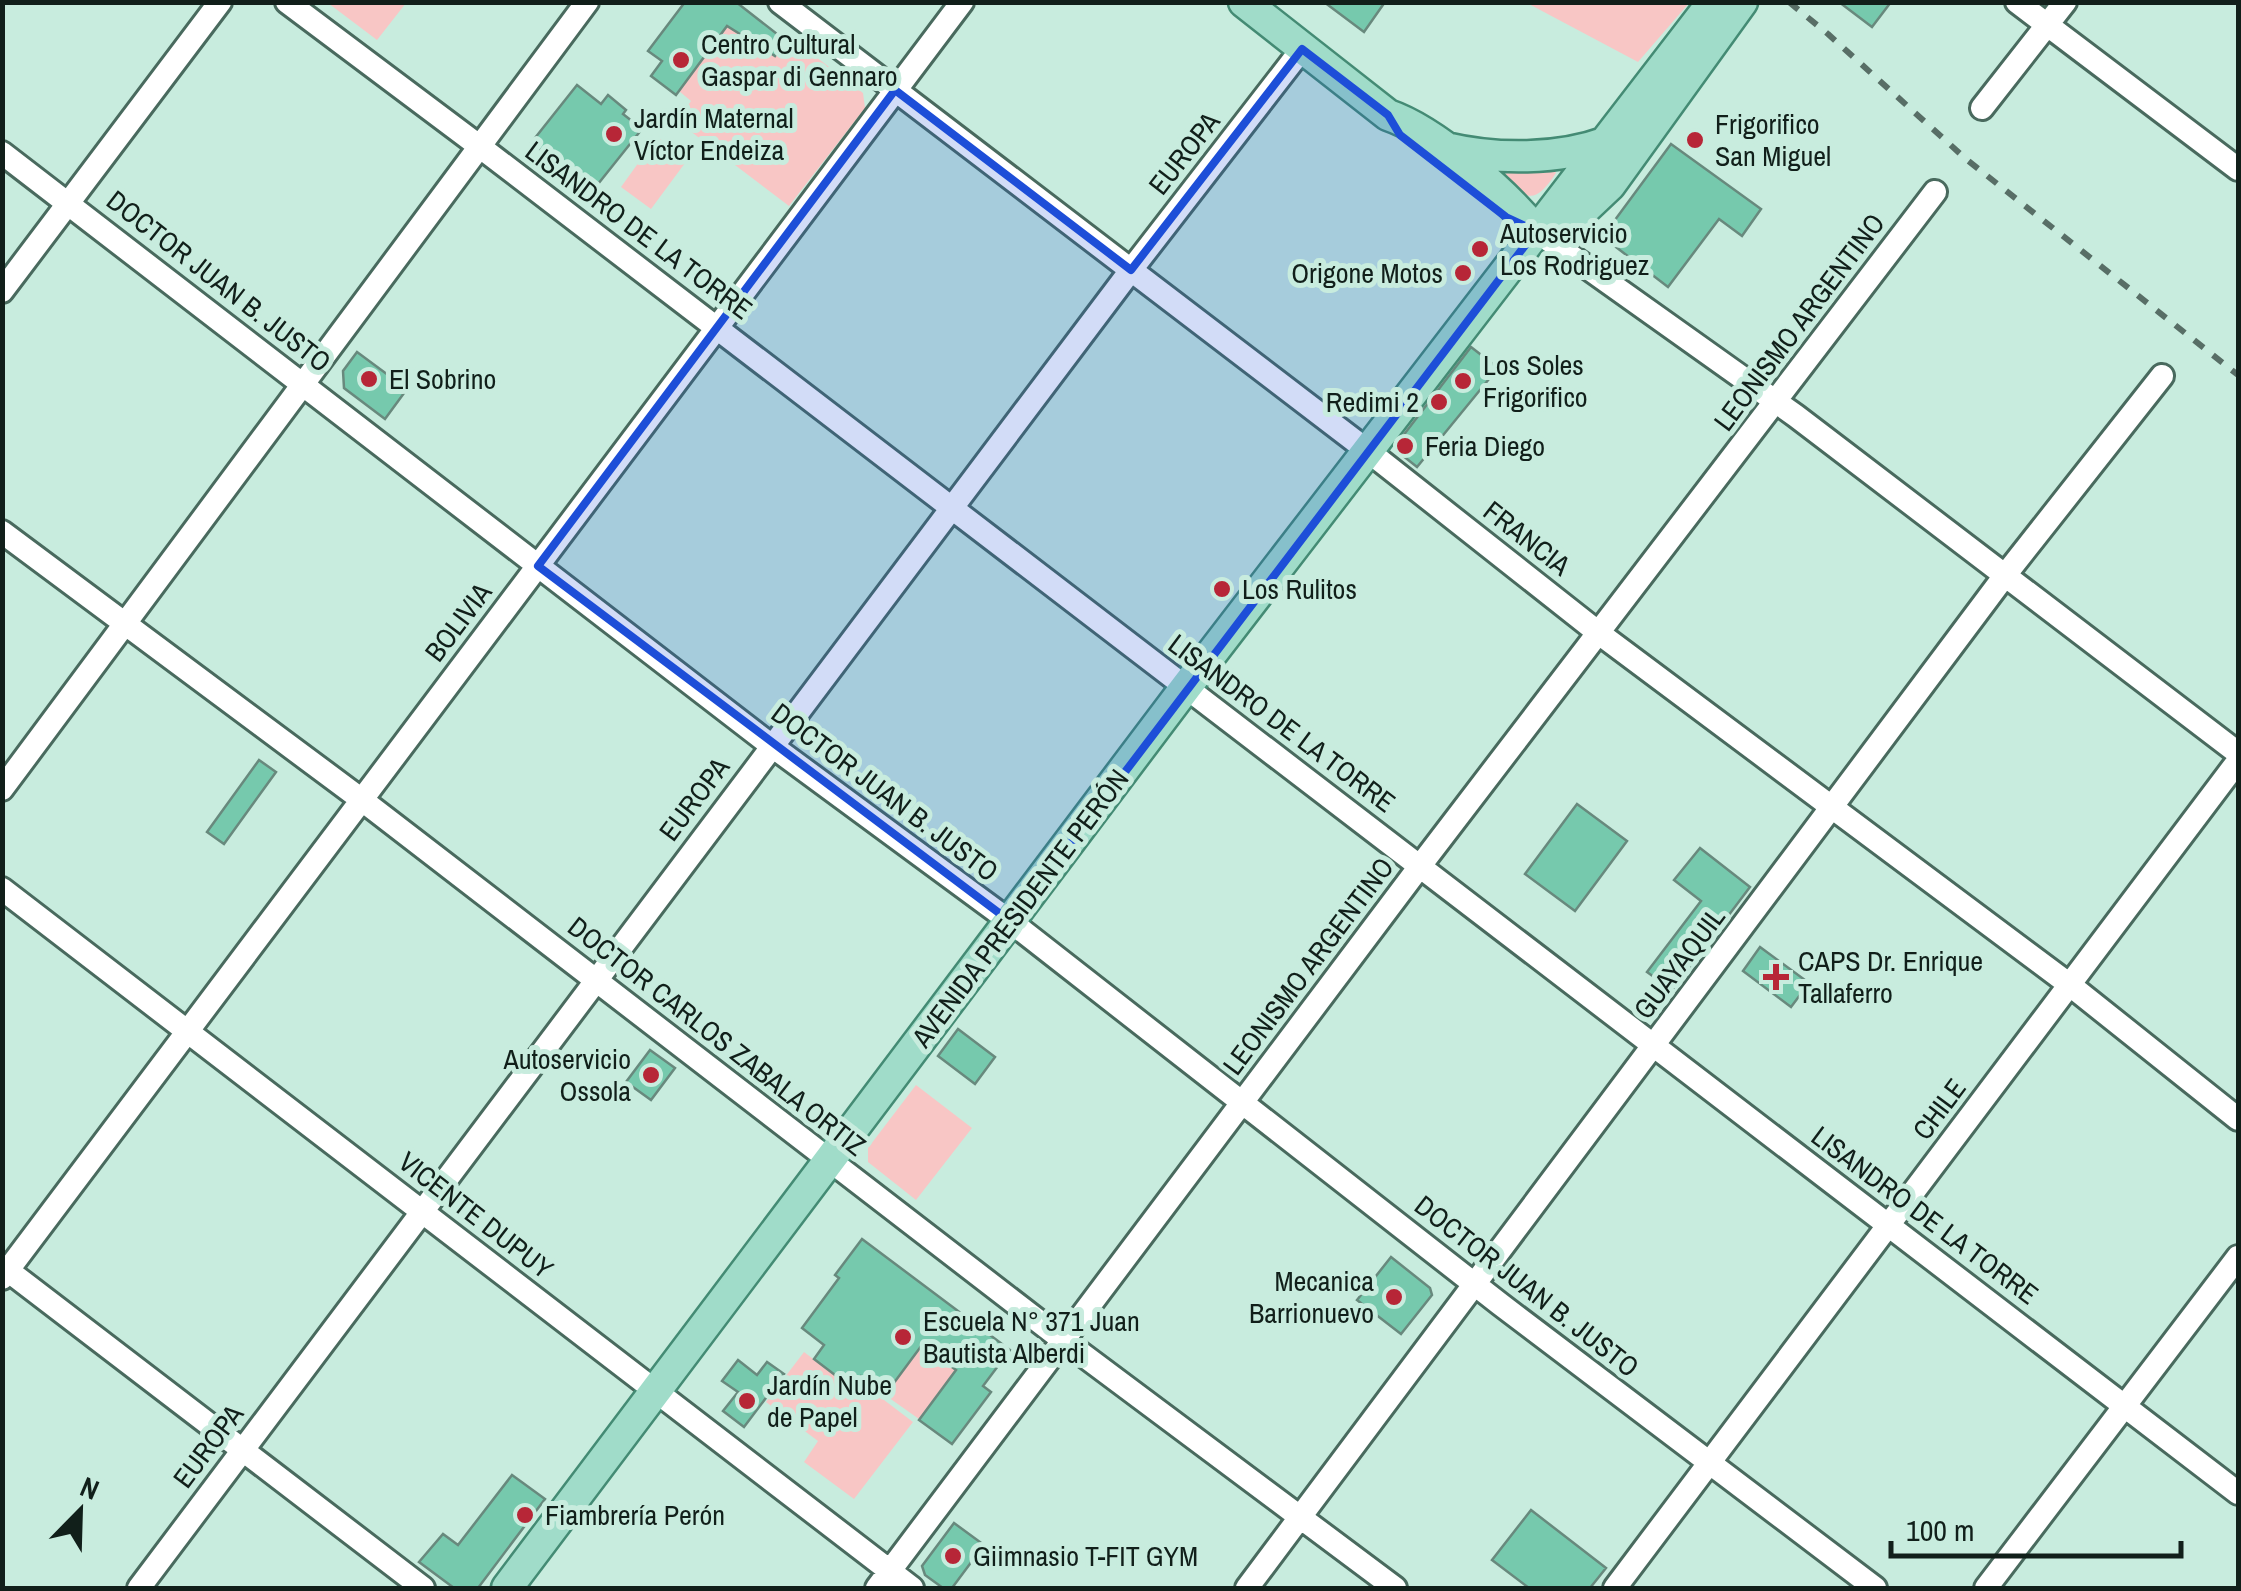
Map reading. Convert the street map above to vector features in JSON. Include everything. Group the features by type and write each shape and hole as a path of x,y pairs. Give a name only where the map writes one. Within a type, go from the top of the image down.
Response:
{"main road":[{"path":"1244,2 1388,115 1405,121 1443,148 1514,204 1536,231"},
{"name":"AVENIDA PRESIDENTE PERÓN","path":"507,1588 1186,687 1713,2"},
{"name":"AVENIDA PRESIDENTE PERÓN","path":"1536,231 1574,218 1610,184 1742,2"},
{"path":"1388,115 1400,134 1506,218 1536,231"},
{"path":"1443,148 1486,156 1563,154 1607,142"}],"street":[{"path":"2,290 220,2"},
{"name":"LISANDRO DE LA TORRE","path":"287,2 2238,1493"},
{"path":"2,789 586,2"},
{"name":"FRANCIA","path":"780,2 1368,451 1600,634 2070,986 2238,1119"},
{"name":"BOLIVIA","path":"4,1271 962,2"},
{"path":"2017,2 2238,169"},
{"path":"1982,108 2065,2"},
{"name":"EUROPA","path":"138,1588 1131,270 1302,49"},
{"name":"DOCTOR JUAN B. JUSTO","path":"2,152 772,746 1010,922 1708,1464 1875,1588"},
{"name":"LEONISMO ARGENTINO","path":"883,1580 1420,866 1936,192"},
{"path":"1536,231 1776,402 2238,753"},
{"name":"GUAYAQUIL","path":"1248,1588 2006,574 2162,376"},
{"name":"DOCTOR CARLOS ZABALA ORTIZ","path":"2,532 362,800 1063,1340 1395,1588"},
{"name":"CHILE","path":"1615,1588 2238,761"},
{"name":"VICENTE DUPUY","path":"2,890 656,1392 883,1580 912,1588"},
{"path":"1986,1588 2238,1256"},
{"path":"4,1271 423,1588"}],"highlighted area":[{"path":"1302,49 1388,115 1400,135 1506,217 1536,231 1011,922 538,566 895,90 1131,270"}],"shaded area":[{"path":"328,3 406,3 377,40"},
{"path":"1527,3 1689,3 1638,62"},
{"path":"727,26 775,55 790,37 863,93 865,108 789,206 677,121 691,101 679,91"},
{"path":"657,137 688,159 651,209 621,187"},
{"path":"1554,170 1556,173 1548,184 1529,196 1497,174"},
{"path":"916,1085 972,1128 916,1200 868,1162 868,1148"},
{"path":"922,1345 956,1370 919,1419 885,1395"},
{"path":"804,1352 856,1391 863,1384 913,1422 854,1499 804,1462 818,1441 766,1402"}],"building":[{"name":"Centro Cultural Gaspar di Gennaro","path":"685,2 736,2 786,41 775,56 727,26 676,95 651,76 662,61 648,51"},
{"path":"1324,2 1385,2 1364,32"},
{"path":"1839,2 1891,2 1872,27"},
{"name":"Jardín Maternal Víctor Endeiza","path":"577,85 601,104 608,95 642,129 594,189 531,143"},
{"path":"1671,144 1761,209 1742,236 1719,219 1668,287 1612,244 1609,228"},
{"path":"1471,347 1498,368 1417,467 1397,451 1399,441"},
{"name":"El Sobrino","path":"357,352 407,389 385,419 344,388 343,371"},
{"path":"259,760 276,772 224,844 207,832"},
{"path":"1577,804 1627,841 1575,911 1525,874"},
{"path":"1700,848 1750,887 1672,990 1647,972 1701,901 1674,880"},
{"name":"CAPS Dr. Enrique Tallaferro","path":"1760,947 1809,983 1791,1007 1743,971"},
{"path":"958,1029 995,1057 975,1084 938,1056"},
{"name":"Autoservicio Ossola","path":"650,1050 675,1068 651,1100 626,1082"},
{"name":"Escuela N° 371 Juan Bautista Alberdi","path":"862,1239 1010,1350 983,1386 991,1392 952,1444 919,1420 956,1370 922,1345 885,1395 861,1376 852,1388 814,1359 824,1345 802,1328"},
{"name":"Mecanica Barrionuevo","path":"1391,1257 1430,1288 1432,1295 1401,1334 1357,1300"},
{"name":"Jardín Nube de Papel","path":"738,1360 757,1375 767,1362 784,1374 744,1427 723,1411 738,1392 722,1381"},
{"path":"512,1475 545,1499 478,1588 454,1588 419,1562 443,1534 458,1545"},
{"path":"1531,1510 1606,1568 1590,1588 1529,1588 1492,1560"},
{"name":"Giimnasio T-FIT GYM","path":"954,1523 984,1545 952,1588 943,1588 925,1575 922,1566"}],"railway":[{"path":"1789,2 1966,159 2238,375"}],"place":[{"name":"Centro Cultural Gaspar di Gennaro","path":"681,60"},
{"name":"Jardín Maternal Víctor Endeiza","path":"614,134"},
{"name":"Frigorifico San Miguel","path":"1695,140"},
{"name":"Autoservicio Los Rodriguez","path":"1480,249"},
{"name":"Origone Motos","path":"1463,273"},
{"name":"El Sobrino","path":"369,379"},
{"name":"Los Soles Frigorifico","path":"1463,381"},
{"name":"Redimi 2","path":"1439,402"},
{"name":"Feria Diego","path":"1405,446"},
{"name":"Los Rulitos","path":"1222,589"},
{"name":"CAPS Dr. Enrique Tallaferro","path":"1776,977"},
{"name":"Autoservicio Ossola","path":"651,1075"},
{"name":"Mecanica Barrionuevo","path":"1394,1297"},
{"name":"Escuela N° 371 Juan Bautista Alberdi","path":"903,1337"},
{"name":"Jardín Nube de Papel","path":"747,1401"},
{"name":"Fiambrería Perón","path":"525,1515"},
{"name":"Giimnasio T-FIT GYM","path":"953,1556"}]}
